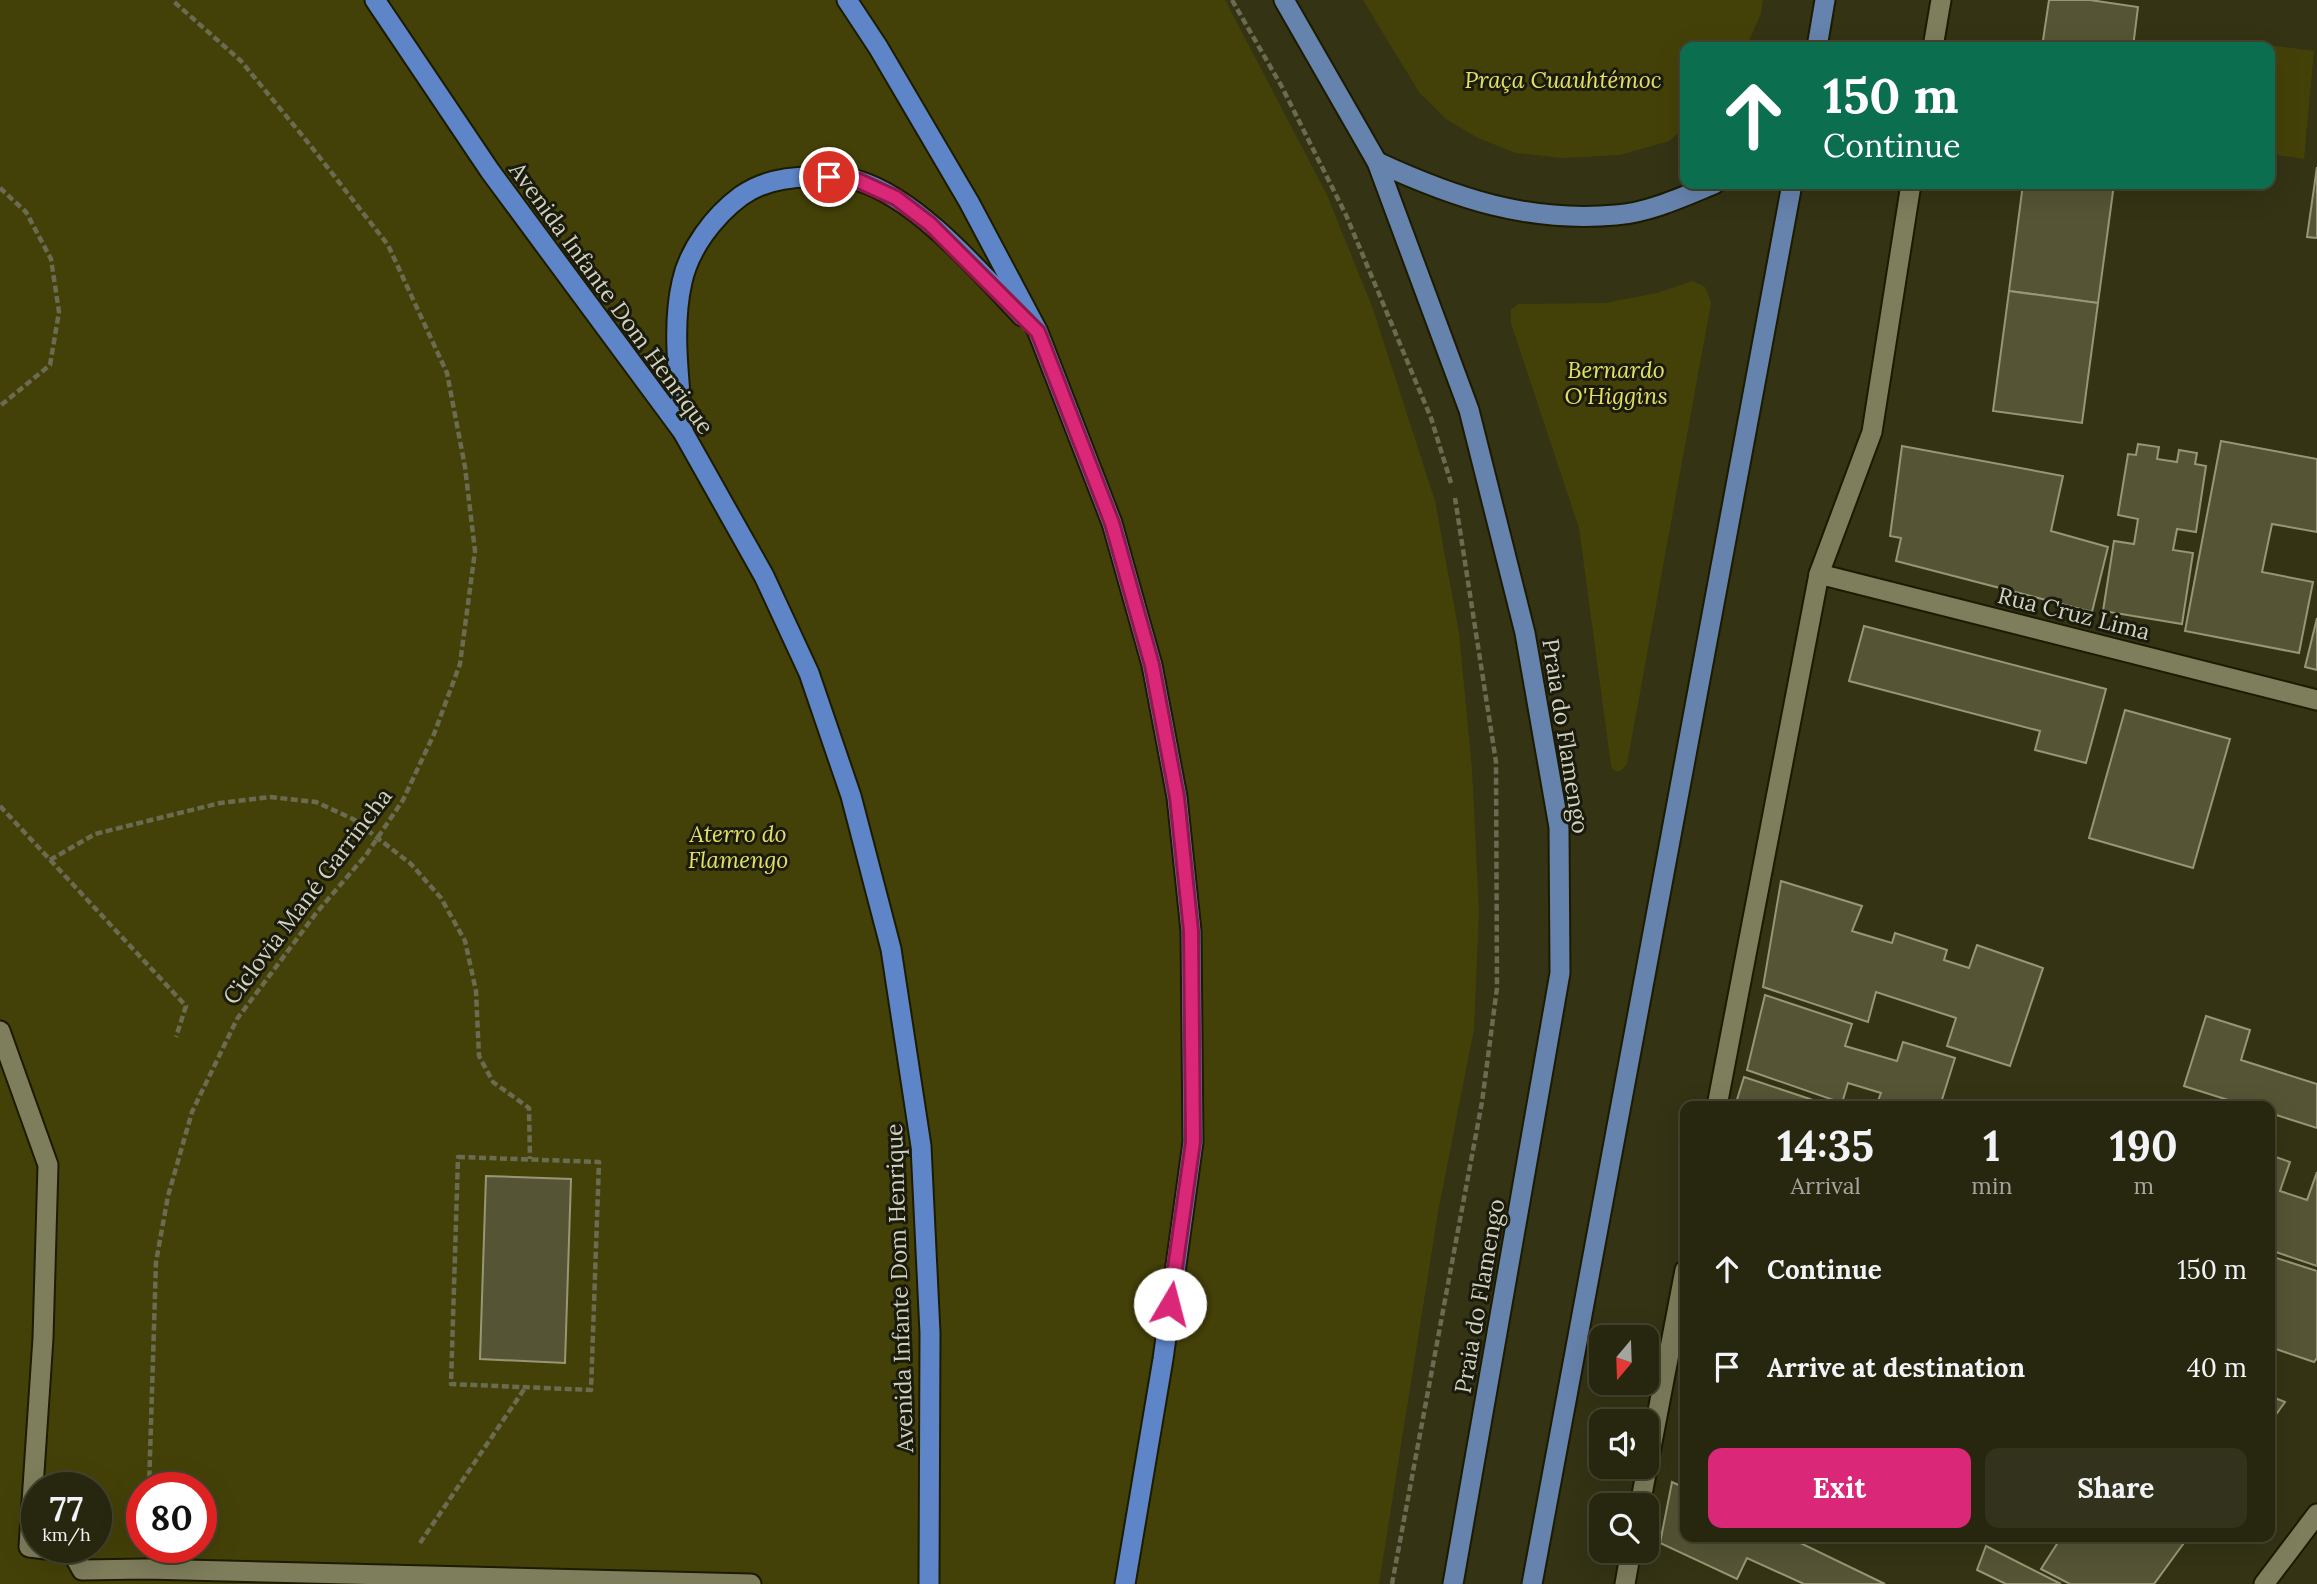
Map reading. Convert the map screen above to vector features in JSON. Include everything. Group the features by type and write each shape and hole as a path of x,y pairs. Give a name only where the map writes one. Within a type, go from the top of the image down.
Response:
{"highway":[{"name":"Avenida Infante Dom Henrique","path":"374,0 490,171 683,432 770,588 809,673 851,796 891,949 921,1146 930,1333 929,1584"},
{"path":"848,0 969,202 1038,332 1112,523 1152,665 1177,797 1191,931 1193,1142 1163,1359 1125,1584"},
{"path":"683,432 677,322 682,281 694,250 724,209 756,185 793,177 829,177 859,181 896,198 930,224 1038,332"}],"main road":[{"name":"Praia do Flamengo","path":"1284,0 1377,162 1469,410 1525,634 1559,827 1560,973 1453,1584"},
{"path":"1818,42 1825,0"},
{"path":"1377,162 1421,183 1489,206 1554,216 1618,215 1675,200 1702,189"},
{"path":"1532,1584 1791,189"}],"street":[{"path":"1934,42 1941,0"},
{"path":"1718,1101 1819,574 1872,432 1910,189"},
{"name":"Rua Cruz Lima","path":"1819,574 2317,699"},
{"path":"0,1031 48,1165 43,1338 29,1547 72,1552 82,1570 398,1574 751,1584"},
{"path":"1642,1493 1680,1296"},
{"path":"2264,1584 2317,1514"},
{"path":"1625,1584 1629,1563"}],"path":[{"name":"Ciclovia Mané Garrincha","path":"149,1472 156,1262 168,1196 192,1112 237,1019 317,912 366,855 403,800 434,734 460,664 475,551 465,467 447,373 388,245 241,61 172,0"},
{"path":"1232,0 1282,87 1346,215 1431,418 1454,494 1496,762 1497,988 1482,1102 1392,1584"},
{"path":"0,188 26,212 51,259 59,312 50,365 0,405"},
{"path":"50,860 95,834 220,803 270,797 316,802 353,819 411,864 441,898 465,942 476,991 479,1056 493,1082 530,1108 530,1159"},
{"path":"0,806 186,1006 176,1037"},
{"path":"458,1157 599,1162 591,1390 526,1387 450,1384 458,1157"},
{"path":"398,1574 526,1387"}],"green space":[{"name":"Aterro do Flamengo","path":"0,0 1225,0 1327,195 1373,309 1435,501 1459,633 1472,769 1479,912 1474,1029 1438,1212 1379,1584 0,1584"},
{"name":"Praça Cuauhtémoc","path":"1363,0 1763,0 1761,14 1748,42 1680,42 1680,131 1669,141 1620,155 1563,158 1516,153 1478,138 1446,119 1419,92"},
{"path":"2275,46 2314,51 2304,159 2275,155"},
{"name":"Bernardo O'Higgins","path":"1693,281 1705,287 1711,303 1627,764 1617,771 1612,769 1611,765 1579,528 1511,323 1511,310 1518,304 1605,303 1657,293"}],"building":[{"path":"2049,0 2090,0 2138,7 2134,42 2043,42"},
{"path":"2317,167 2317,238 2307,237"},
{"path":"2022,189 2113,189 2098,303 2009,291"},
{"path":"2009,291 2098,303 2082,423 1993,411"},
{"path":"2221,441 2317,459 2317,532 2272,524 2262,572 2313,582 2299,653 2185,631"},
{"path":"2138,444 2159,447 2157,459 2177,462 2179,450 2197,453 2195,464 2206,466 2196,532 2177,529 2173,550 2193,553 2182,624 2103,611 2114,541 2134,544 2138,519 2118,515 2128,454 2136,455"},
{"path":"1902,446 2063,476 2051,531 2108,547 2092,612 1896,561 1901,538 1890,536"},
{"path":"2317,618 2317,670 2305,667"},
{"path":"1864,626 2106,689 2086,763 2035,750 2040,731 1849,681"},
{"path":"2125,710 2230,739 2193,868 2089,838"},
{"path":"1781,881 1862,906 1852,931 1892,943 1895,933 1947,950 1944,960 1969,968 1977,945 2043,968 2010,1066 1947,1046 1956,1018 1876,992 1868,1022 1763,987"},
{"path":"1765,995 1852,1024 1845,1046 1897,1061 1903,1042 1955,1058 1942,1101 1878,1101 1881,1093 1848,1083 1843,1101 1836,1101 1747,1070"},
{"path":"2206,1016 2250,1030 2241,1060 2317,1084 2317,1128 2275,1115 2275,1101 2231,1101 2184,1086"},
{"path":"1744,1077 1816,1101 1737,1101"},
{"path":"2275,1157 2290,1162 2280,1191 2307,1200 2317,1172 2317,1266 2275,1252"},
{"path":"486,1176 571,1179 565,1363 480,1359"},
{"path":"2275,1258 2317,1271 2317,1358 2314,1362 2275,1349"},
{"path":"2275,1398 2285,1402 2275,1416"},
{"path":"1672,1482 1680,1486 1680,1542 1798,1542 1885,1584 1804,1584 1747,1558 1737,1579 1660,1543"},
{"path":"2058,1542 2185,1542 2154,1584 2070,1584 2041,1569"},
{"path":"1986,1546 2061,1584 2006,1584 1977,1570"}],"route":[{"path":"829,177 859,181 896,198 930,224 1038,332 1112,523 1152,665 1177,797 1191,931 1193,1142 1170,1304"}]}
